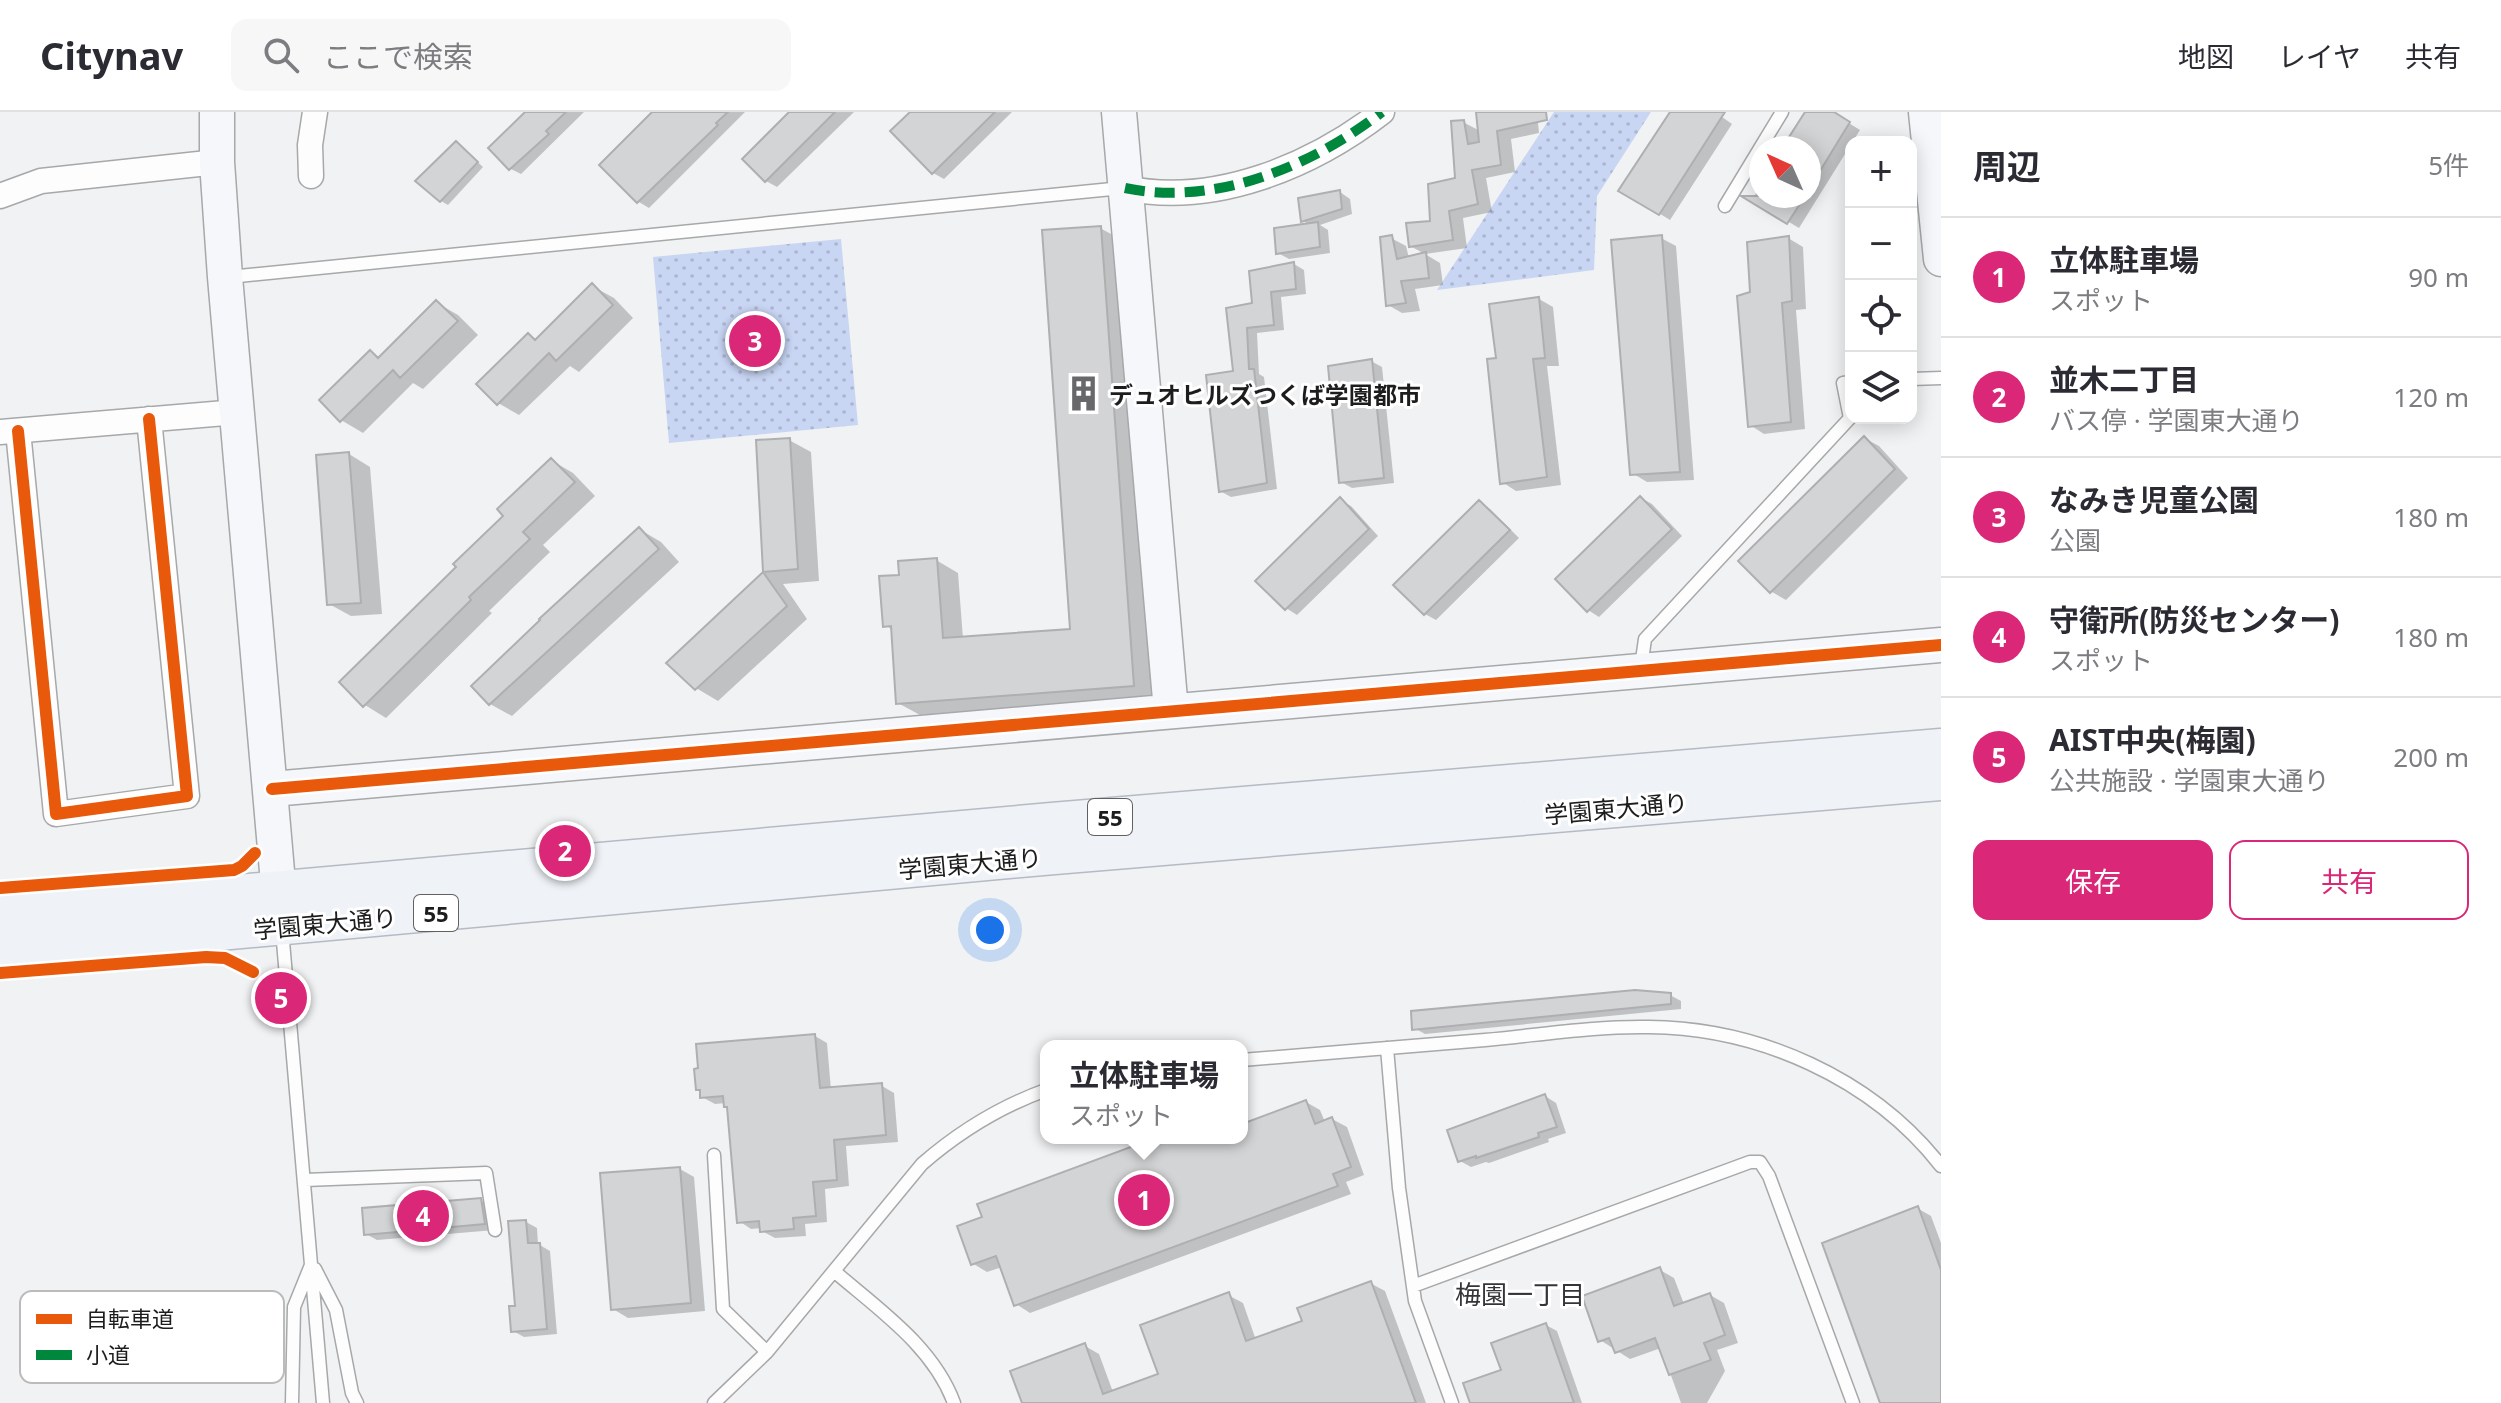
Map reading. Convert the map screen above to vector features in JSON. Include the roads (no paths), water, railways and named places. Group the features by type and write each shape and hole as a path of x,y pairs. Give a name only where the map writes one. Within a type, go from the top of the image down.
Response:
{"main road":[{"name":"学園東大通り","path":"0,951 280,909 1052,822 1941,748"},
{"name":"学園東大通り","path":"0,915 280,909 1054,855 1941,781"}],"street":[{"path":"217,112 217,162 225,277 272,789 280,909"},
{"path":"311,176 310,145 315,112"},
{"path":"1125,188 1153,194 1213,190 1289,169 1364,126 1382,112"},
{"path":"1926,112 1929,204 1941,259"},
{"path":"1125,114 1125,188 1171,711"},
{"path":"0,196 41,181 217,162"},
{"path":"149,419 187,796 56,814 9,431 149,419 237,412"},
{"path":"272,789 1941,645"}],"lane":[{"path":"1725,206 1782,112"},
{"path":"225,277 1125,188"},
{"path":"1917,379 1941,378"},
{"path":"1640,672 1645,639 1845,423"},
{"path":"280,909 323,1403"},
{"path":"1248,1060 1646,1026 1721,1034 1762,1043 1798,1058 1857,1090 1911,1133 1941,1166"},
{"path":"1387,1048 1399,1188 1415,1301 1452,1403"},
{"path":"714,1403 767,1352 922,1164 950,1139 995,1112 1040,1093"},
{"path":"714,1155 723,1309 767,1352"},
{"path":"1413,1286 1750,1162 1760,1162 1769,1176 1853,1403"},
{"path":"305,1180 486,1173 495,1230"},
{"path":"292,1403 294,1307 312,1263"},
{"path":"312,1263 336,1310 352,1393 357,1403"},
{"path":"834,1271 915,1341 954,1403"}],"place":[{"name":"なみき児童公園","path":"755,341"},
{"name":"デュオヒルズつくば学園都市","path":"1083,394"},
{"name":"並木二丁目","path":"565,851"},
{"name":"AIST中央(梅園)","path":"281,998"},
{"name":"立体駐車場","path":"1144,1200"},
{"name":"守衛所(防災センター)","path":"423,1216"}],"district":[{"name":"梅園一丁目","path":"1520,1294"}]}
